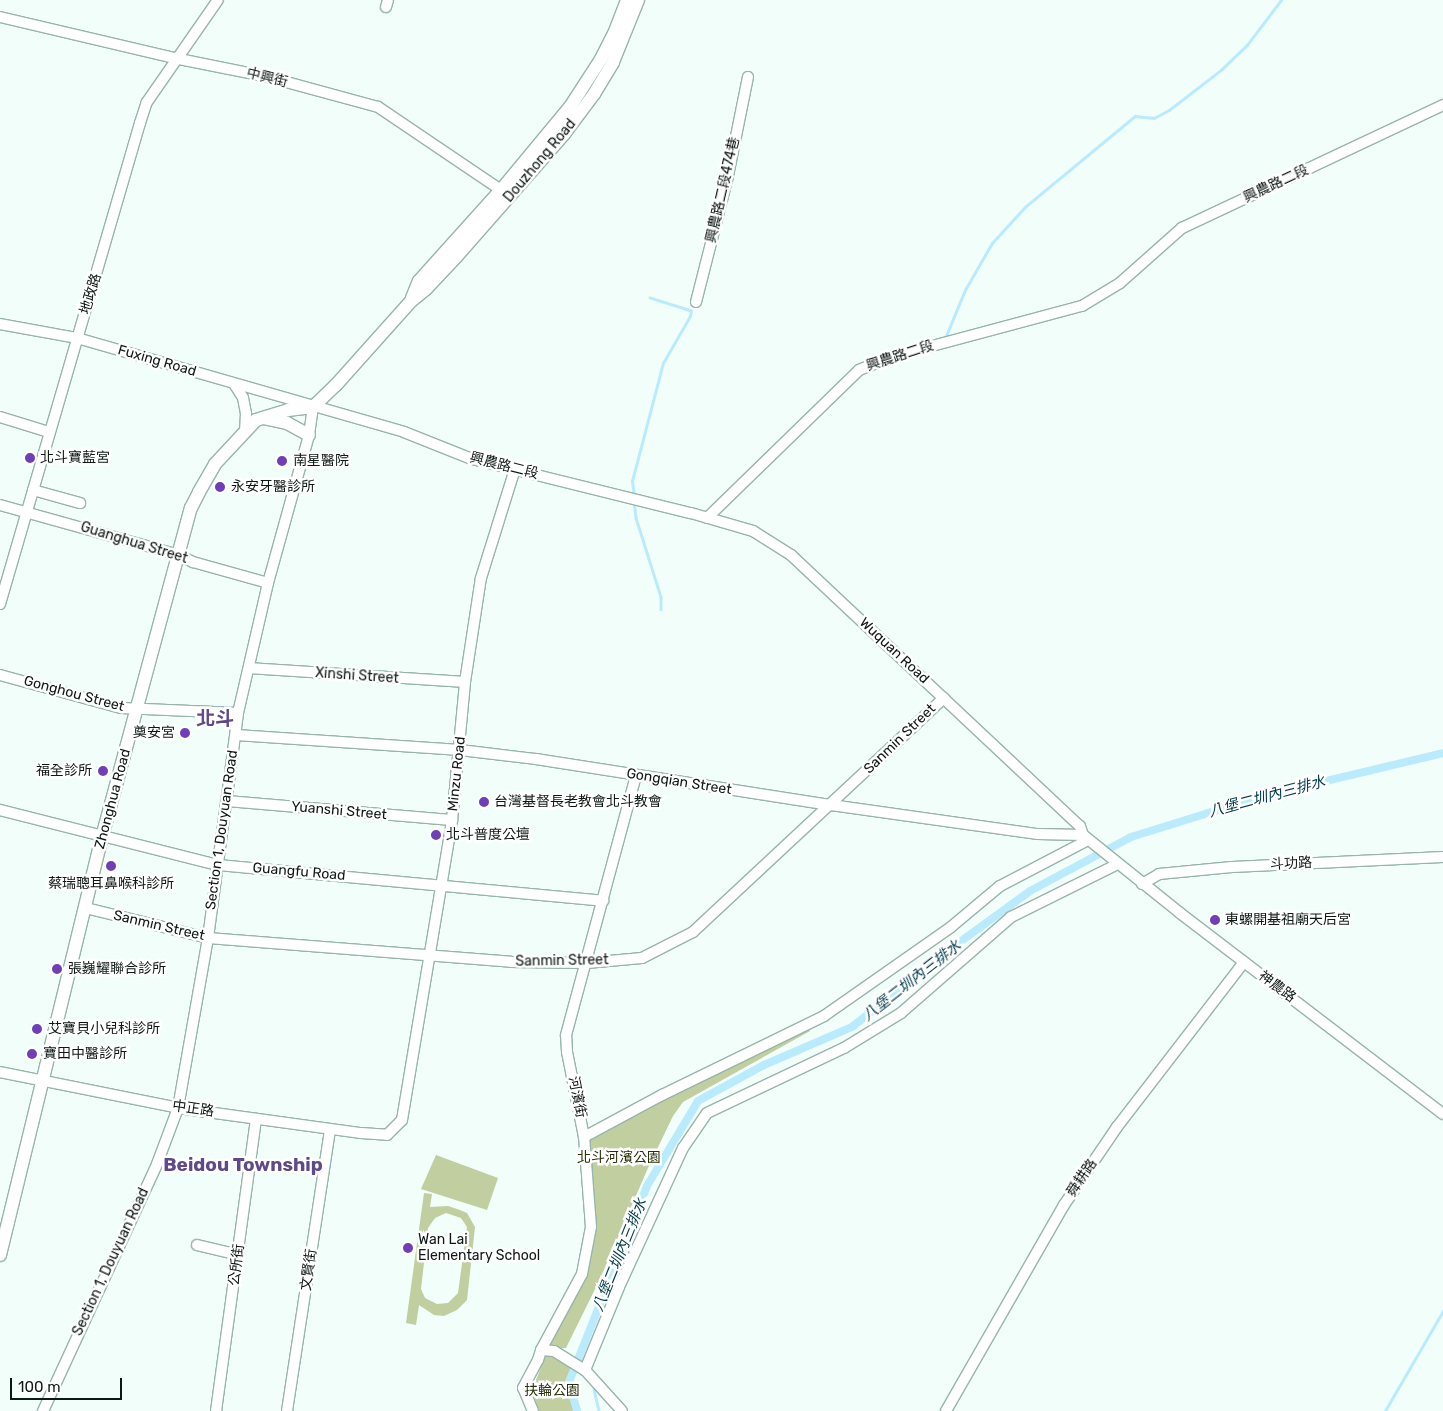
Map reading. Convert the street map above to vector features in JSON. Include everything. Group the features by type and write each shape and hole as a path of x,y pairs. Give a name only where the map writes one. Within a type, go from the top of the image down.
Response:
{"main road":[{"name":"Douzhong Road","path":"313,407 336,385 411,301 426,289 450,264 506,193 570,107 601,59 614,34 627,0"},
{"name":"Douzhong Road","path":"506,193 564,134 594,94 613,62 638,0"},
{"name":"Zhonghua Road","path":"0,1255 102,837 191,508 215,464 260,418 288,410 313,407"},
{"path":"260,418 287,423 308,435"}],"street":[{"name":"地政路","path":"0,604 147,102 179,59 218,0"},
{"name":"中興街","path":"0,17 179,59 264,76 378,107 506,193"},
{"name":"興農路二段474巷","path":"696,302 728,176 748,77"},
{"name":"興農路二段","path":"313,407 404,432 464,456 707,518 859,370 891,357 1082,306 1120,283 1182,228 1443,105"},
{"name":"Fuxing Road","path":"0,324 77,338 313,407"},
{"path":"235,385 243,398 245,432"},
{"name":"Section 1, Douyuan Road","path":"42,1411 157,1164 178,1108 208,938 238,713 268,583 308,435 313,407"},
{"path":"0,417 49,432"},
{"name":"Minzu Road","path":"387,1135 402,1120 452,820 465,682 482,578 515,469"},
{"path":"33,490 80,504"},
{"name":"Guanghua Street","path":"0,506 179,555 193,562 268,583"},
{"name":"Wuquan Road","path":"707,518 752,532 791,555 1080,826 1087,839"},
{"path":"0,566 11,569"},
{"name":"Xinshi Street","path":"249,668 465,682"},
{"name":"Gonghou Street","path":"0,675 121,708 238,713"},
{"name":"Sanmin Street","path":"86,908 208,938 430,954 511,962 587,963 642,958 693,932 944,698"},
{"name":"Gongqian Street","path":"236,735 460,750 536,759 830,805 1087,839"},
{"name":"河濱街","path":"533,1411 524,1388 538,1360 540,1350 582,1274 590,1227 584,1137 566,1035 636,776"},
{"name":"Yuanshi Street","path":"226,801 452,820"},
{"name":"Guangfu Road","path":"0,810 218,865 603,901"},
{"path":"584,1137 662,1095 824,1016 951,927 1000,886 1087,839 1115,862 1011,917 900,1013 844,1048 707,1113 683,1148 619,1287 585,1370"},
{"name":"斗功路","path":"1142,884 1159,874 1443,857"},
{"name":"神農路","path":"1115,862 1443,1114"},
{"name":"舜耕路","path":"946,1411 1064,1205 1117,1127 1244,962"},
{"name":"中正路","path":"0,1072 178,1108 387,1135"},
{"name":"公所街","path":"216,1411 239,1255 256,1119"},
{"name":"文賢街","path":"287,1411 330,1129"},
{"path":"197,1245 239,1255"},
{"path":"540,1350 554,1351 585,1370 622,1411"}],"green space":[{"name":"北斗河濱公園","path":"808,1027 810,1031 683,1102 673,1116 648,1168 599,1281 566,1348 548,1349 550,1341 584,1278 593,1226 587,1141 691,1081"},
{"path":"436,1155 498,1178 487,1210 421,1189"},
{"path":"424,1193 432,1194 430,1207 448,1206 467,1213 475,1227 467,1300 457,1310 444,1316 434,1315 419,1305 416,1325 406,1323","holes":["446,1213 461,1218 467,1227 458,1293 448,1303 437,1304 425,1298 421,1289 428,1228 435,1218"]},
{"name":"扶輪公園","path":"547,1352 576,1364 569,1382 576,1411 539,1411 532,1390"}],"waterway":[{"path":"946,336 965,290 992,243 1025,207 1135,116 1154,118 1169,110 1221,70 1247,45 1281,0"},
{"path":"634,496 632,481 663,363 691,311 650,298"},
{"path":"634,501 636,518 661,597 661,609"},
{"name":"八堡二圳內三排水","path":"577,1411 569,1382 647,1186 698,1101 764,1065 852,1027 953,947 1030,891 1131,837 1263,796 1443,753"},
{"path":"1385,1411 1443,1311"},
{"path":"594,1389 599,1411"}],"place":[{"name":"北斗寶藍宮","path":"30,458"},
{"name":"南星醫院","path":"282,461"},
{"name":"永安牙醫診所","path":"220,487"},
{"name":"奠安宮","path":"185,733"},
{"name":"福全診所","path":"103,771"},
{"name":"台灣基督長老教會北斗教會","path":"484,802"},
{"name":"北斗普度公壇","path":"436,835"},
{"name":"蔡瑞聰耳鼻喉科診所","path":"111,866"},
{"name":"東螺開基祖廟天后宮","path":"1215,920"},
{"name":"張巍耀聯合診所","path":"57,969"},
{"name":"艾寶貝小兒科診所","path":"37,1029"},
{"name":"寶田中醫診所","path":"32,1054"},
{"name":"Wan Lai Elementary School","path":"408,1248"}],"district":[{"name":"北斗","path":"215,719"},
{"name":"Beidou Township","path":"243,1165"}]}
